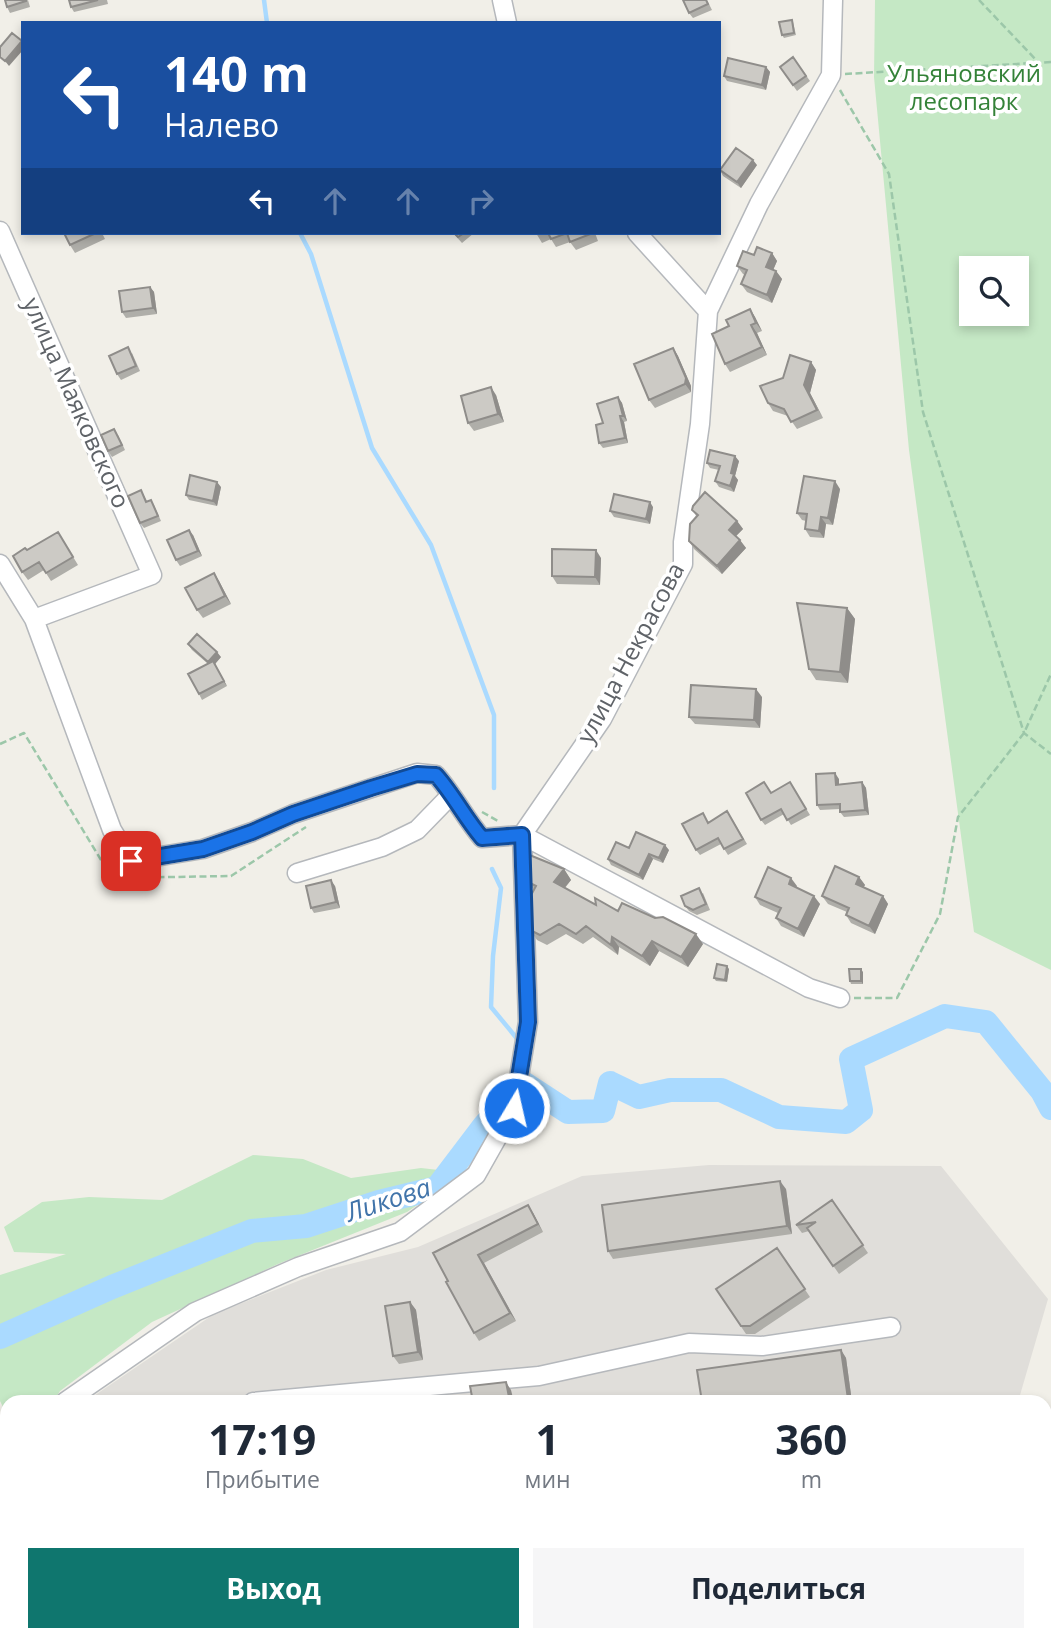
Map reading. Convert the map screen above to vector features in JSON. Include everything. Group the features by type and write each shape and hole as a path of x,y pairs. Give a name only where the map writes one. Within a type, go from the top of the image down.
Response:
{"street":[{"path":"502,0 507,21"},
{"name":"улица Некрасова","path":"522,835 602,719 683,564 683,542 700,424 708,311 759,204 831,75 833,0"},
{"name":"улица Маяковского","path":"0,231 152,576 34,619"},
{"path":"639,235 708,311"},
{"path":"0,564 34,619 112,830 131,861 203,849 293,814 417,774 436,775 482,838 522,835 809,988 840,998"},
{"path":"297,873 382,847 417,830 452,795"},
{"path":"75,1395 195,1312 298,1266 400,1232 476,1175 514,1108 528,1022 522,835"},
{"path":"330,1395 539,1376 690,1343 762,1346 891,1327"}],"path":[{"path":"979,0 1039,63"},
{"path":"1051,62 831,75 889,174 923,412 1024,733 1051,754"},
{"path":"840,998 897,998 940,914 958,817 1024,733 1051,674"}],"shaded area":[{"path":"709,1165 941,1166 1048,1299 1020,1395 95,1395 214,1314 326,1270 418,1247 582,1176"}],"green space":[{"name":"Ульяновский лесопарк","path":"875,0 1051,0 1051,970 974,932 909,450 874,77"},
{"path":"253,1155 303,1159 351,1178 421,1168 465,1173 407,1212 278,1264 152,1322 57,1395 0,1395 0,1275 66,1254 14,1252 4,1227 42,1202 89,1197 162,1200"}],"building":[{"path":"5,0 26,0 26,1 7,7"},
{"path":"69,0 98,0 71,7"},
{"path":"683,0 706,0 708,4 689,13"},
{"path":"792,20 794,33 782,35 779,22"},
{"path":"12,33 21,40 5,61 0,57 0,47"},
{"path":"793,57 806,76 793,85 780,67"},
{"path":"728,58 766,67 762,85 724,76"},
{"path":"736,148 753,160 737,182 721,169"},
{"path":"65,235 92,235 70,245"},
{"path":"568,235 588,235 570,242"},
{"path":"757,247 772,253 766,267 776,271 767,295 741,284 747,270 737,266 743,251 754,255"},
{"path":"150,287 153,308 122,312 119,291"},
{"path":"750,309 756,323 751,325 762,347 725,364 712,334 729,326 726,320"},
{"path":"128,347 136,366 117,374 109,356"},
{"path":"673,348 686,378 685,384 649,400 634,364"},
{"path":"790,355 811,362 804,385 817,410 791,422 784,409 768,403 760,386 783,378"},
{"path":"491,387 498,414 468,423 461,396"},
{"path":"618,397 625,438 599,443 596,425 603,423 597,404"},
{"path":"114,429 122,445 108,451 101,435"},
{"path":"710,450 735,456 730,486 715,481 720,466 707,463"},
{"path":"190,475 217,482 213,501 186,495"},
{"path":"804,476 835,481 828,518 821,517 819,531 805,529 807,514 797,513"},
{"path":"141,490 146,502 151,500 158,516 140,523 128,496"},
{"path":"705,492 737,521 729,530 740,540 717,566 689,541 690,524 698,515 692,510 693,506"},
{"path":"614,494 650,502 646,519 610,511"},
{"path":"189,530 198,551 176,560 167,540"},
{"path":"58,532 73,557 46,573 39,562 22,572 13,556"},
{"path":"552,549 596,550 595,577 552,576"},
{"path":"214,573 225,596 197,610 185,588"},
{"path":"797,603 847,608 840,672 809,669"},
{"path":"197,634 217,652 208,662 188,644"},
{"path":"213,661 224,681 199,694 188,674"},
{"path":"691,685 756,689 754,720 689,717"},
{"path":"835,773 836,785 862,782 865,810 840,812 840,804 817,805 816,774"},
{"path":"764,782 771,793 790,782 806,809 787,820 781,809 761,820 746,793"},
{"path":"727,811 743,839 724,849 718,838 696,850 682,824 703,813 708,823"},
{"path":"636,832 665,845 659,858 649,854 639,875 608,859 616,842 629,848"},
{"path":"527,854 564,869 554,882 596,905 595,898 618,911 622,903 655,918 663,917 696,934 681,957 652,941 642,956 612,937 611,945 586,926 576,934 559,924 540,935 530,930 529,899 536,886 528,882"},
{"path":"835,866 859,877 856,884 883,896 869,926 846,915 849,908 822,896"},
{"path":"768,867 791,878 789,884 814,896 798,929 776,918 781,908 755,897"},
{"path":"331,880 336,902 311,908 306,886"},
{"path":"699,888 706,904 693,910 685,906 681,896"},
{"path":"717,964 727,966 725,980 714,978"},
{"path":"849,969 861,969 861,981 850,981"},
{"path":"780,1181 787,1226 608,1251 602,1205"},
{"path":"832,1200 863,1245 833,1266 807,1228 816,1222 796,1225"},
{"path":"528,1205 538,1224 478,1255 510,1313 474,1333 433,1253"},
{"path":"777,1248 805,1289 750,1326 741,1326 716,1289"},
{"path":"410,1302 418,1352 393,1356 385,1306"},
{"path":"841,1350 847,1395 701,1395 697,1370"},
{"path":"506,1382 509,1395 472,1395 470,1386"}],"waterway":[{"path":"264,0 267,21"},
{"path":"301,235 311,254 372,448 431,545 494,715 494,788"},
{"path":"492,869 501,888 493,956 491,1007 519,1041"},
{"name":"Ликова","path":"0,1337 112,1287 252,1231 306,1226 379,1202 437,1188 484,1126 522,1082 568,1112 603,1111 610,1083 639,1097 670,1090 721,1090 779,1117 846,1122 861,1110 851,1059 945,1016 986,1022 1042,1091 1051,1108"}],"route":[{"path":"131,861 203,849 293,814 371,788 417,774 436,775 482,838 522,835 528,1022 514,1108"}]}
